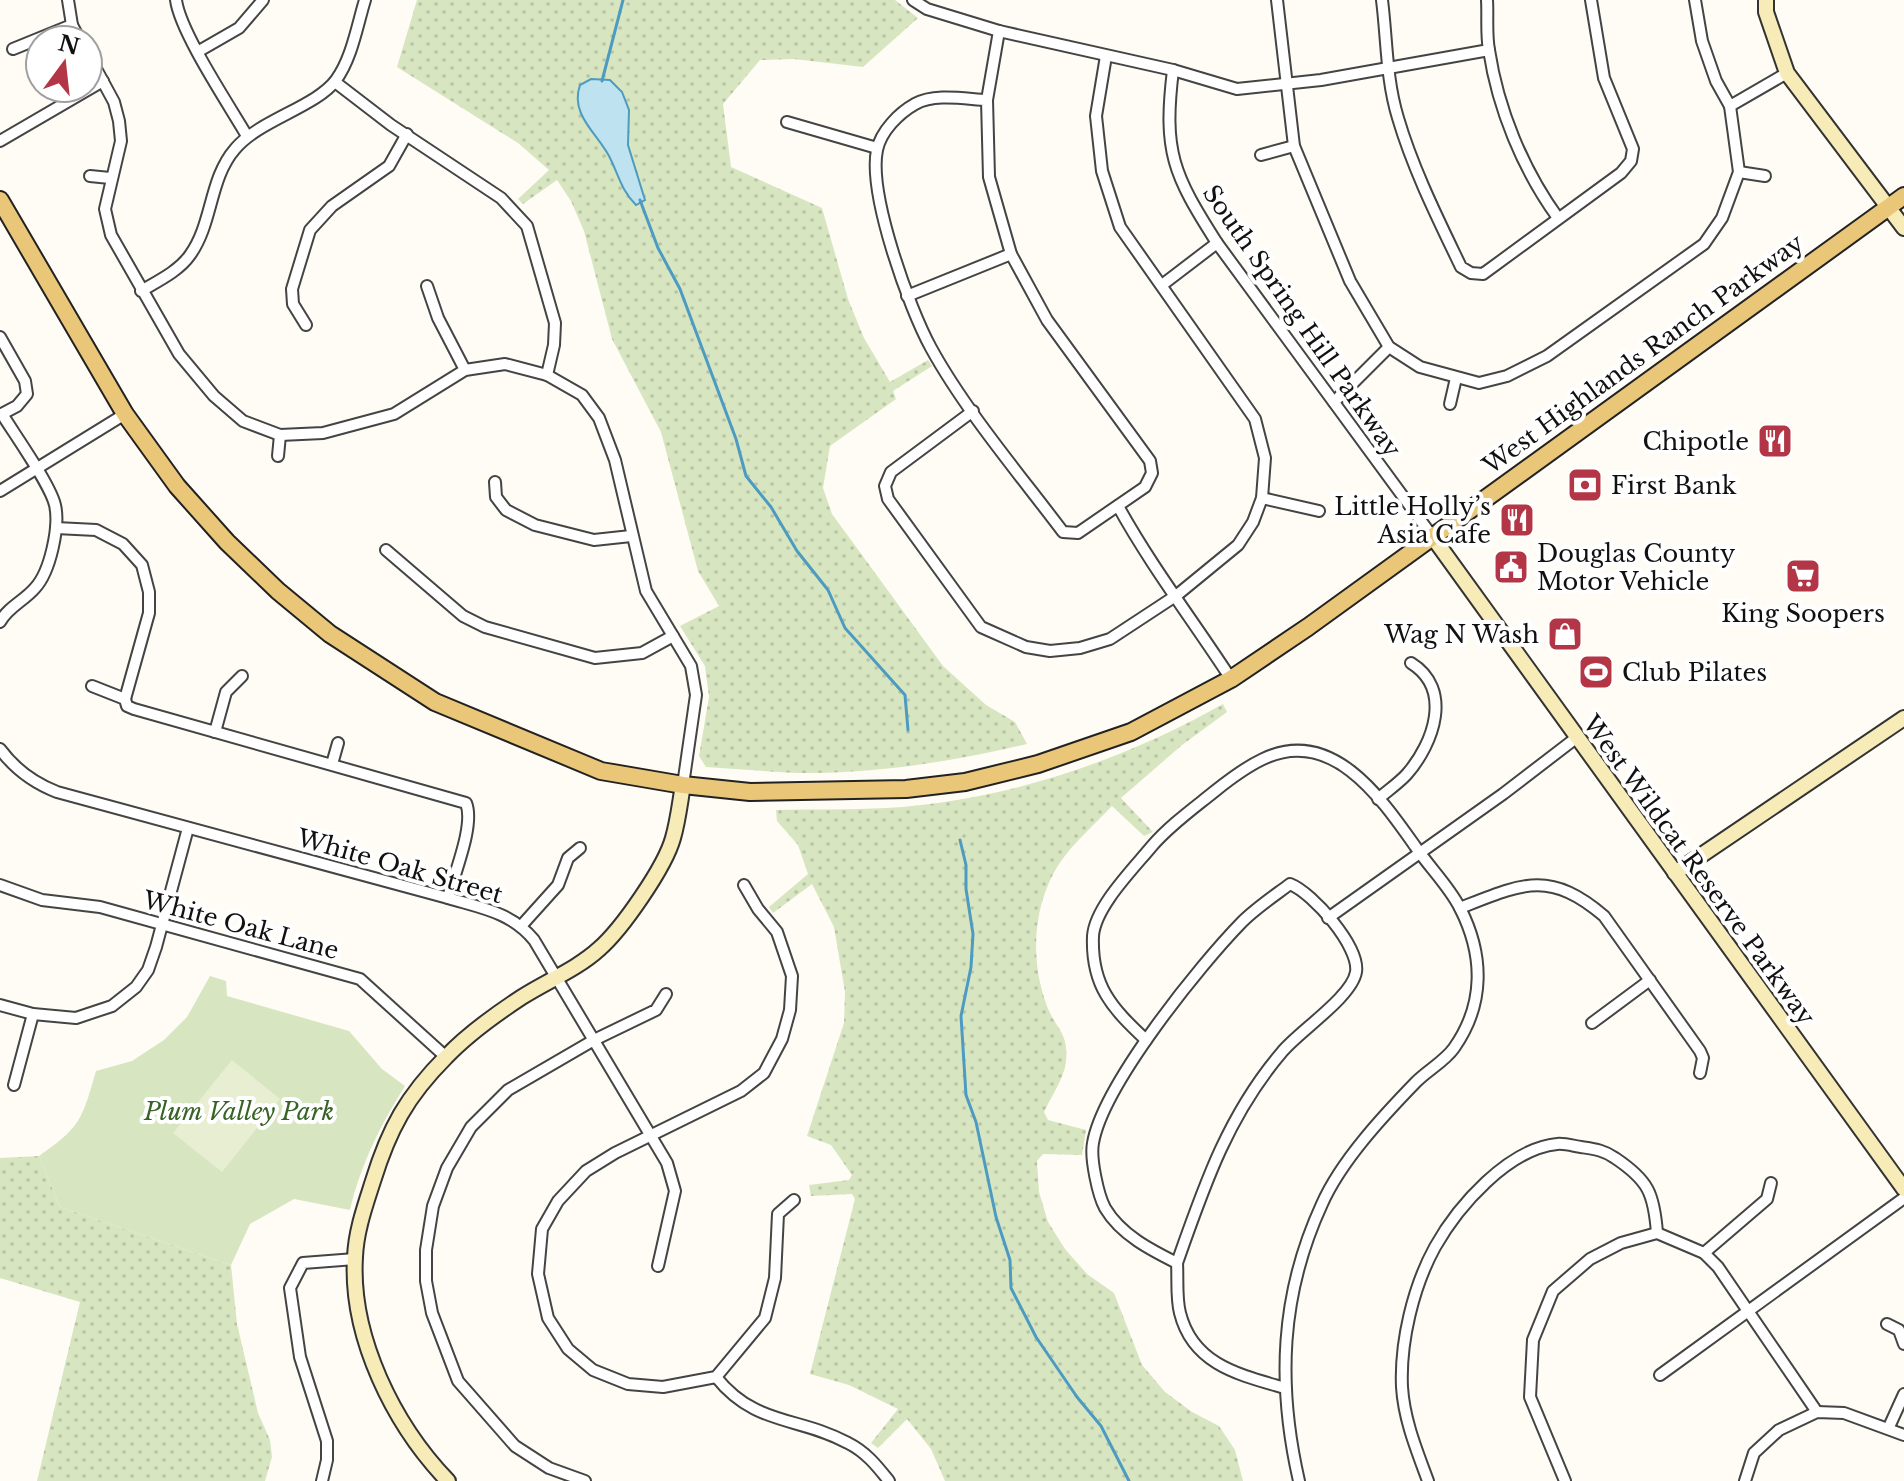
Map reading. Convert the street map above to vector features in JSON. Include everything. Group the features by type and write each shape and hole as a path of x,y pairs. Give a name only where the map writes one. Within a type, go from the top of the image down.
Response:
{"main road":[{"name":"West Highlands Ranch Parkway","path":"0,200 125,414 177,486 227,542 278,591 330,634 435,702 601,771 683,785 750,792 906,789 965,782 1038,764 1131,732 1231,679 1904,196"}],"street":[{"path":"68,0 72,24"},
{"path":"176,0 177,10 247,136"},
{"path":"199,51 239,28 263,0"},
{"path":"141,291 171,273 190,256 200,235 219,172 247,136 335,82 351,49 365,0"},
{"path":"913,0 927,9 999,31 1173,70 1237,89 1489,50"},
{"path":"1277,0 1294,146 1350,281 1389,347 1420,367 1479,383 1507,376 1547,356 1704,244 1722,218 1739,172 1730,106 1716,81 1702,41 1695,0"},
{"path":"1382,0 1388,68 1397,116 1412,158 1461,267 1471,273 1483,274 1621,173 1631,161 1633,149 1604,78 1591,0"},
{"path":"1487,0 1489,50 1512,138 1540,193 1558,218"},
{"path":"1766,0 1766,12 1787,73 1904,228"},
{"path":"987,100 945,97 916,103 892,121 877,148 876,168 889,240 907,296 932,349 973,411 1063,532 1078,533 1145,487 1152,473 1150,461 1047,320 1011,254 989,177 987,100 999,31"},
{"path":"13,49 24,45"},
{"path":"973,411 891,472 885,486 888,499 981,627 1026,647 1050,651 1080,648 1110,639 1177,595 1238,545 1253,522 1262,498 1265,458 1255,419 1120,227 1102,171 1096,116 1106,56"},
{"name":"South Spring Hill Parkway","path":"1173,70 1168,132 1173,163 1189,200 1217,243 1432,536"},
{"path":"1730,106 1787,73"},
{"path":"335,82 391,125 501,198 527,226 555,323 547,375"},
{"path":"104,83 114,102 121,141 105,209 111,235 179,354 214,396 243,421 280,435 323,433 394,414 465,370 505,364 547,375 582,395 599,418 615,460 646,591 691,666 696,695 673,840 633,911 599,949 514,1003 446,1057 411,1097 387,1136 359,1225 355,1259 357,1301 381,1385 410,1437 448,1481"},
{"path":"0,141 64,104"},
{"path":"787,122 877,148"},
{"path":"306,325 293,304 292,289 310,230 332,206 389,166 407,134"},
{"path":"1261,155 1294,146"},
{"path":"1739,172 1765,176"},
{"path":"90,176 110,178"},
{"path":"1162,285 1217,243"},
{"path":"907,296 1011,254"},
{"path":"427,286 438,318 465,370"},
{"path":"0,337 25,381 27,394 17,406 1,415 55,504 56,528 50,559 37,587 4,614 0,622"},
{"path":"1334,402 1389,347"},
{"path":"1450,404 1456,378"},
{"path":"0,491 125,414"},
{"path":"278,456 280,435"},
{"path":"495,482 496,497 506,510 535,525 594,540 631,536"},
{"path":"1262,498 1319,511"},
{"path":"1118,506 1231,679"},
{"path":"56,528 96,530 123,544 142,565 149,592 149,613 125,699 127,706 466,803 470,813 448,898"},
{"name":"West Wildcat Reserve Parkway","path":"1432,536 1904,1189"},
{"path":"386,550 463,616 485,627 595,658 642,653 673,636"},
{"path":"1378,799 1407,774 1428,742 1437,709 1431,682 1411,663"},
{"path":"215,732 226,692 242,676"},
{"path":"92,686 125,699"},
{"path":"1675,873 1904,718"},
{"path":"1328,918 1503,794 1576,738"},
{"path":"332,764 338,743"},
{"name":"White Oak Street","path":"0,749 17,768 46,787 448,898 501,914 522,925 534,940 667,1163 675,1191 658,1266"},
{"path":"1146,1040 1120,1015 1098,983 1093,936 1096,917 1158,839 1234,776 1265,757 1294,750 1331,757 1358,774 1391,812 1460,908 1479,960 1476,1008 1453,1050 1418,1080 1381,1120 1322,1202 1292,1290 1285,1335 1285,1388 1290,1442 1299,1481"},
{"path":"0,1005 33,1014 76,1018 112,1006 136,987 148,970 188,828"},
{"path":"522,925 558,885 568,858 580,848"},
{"path":"1177,1263 1131,1237 1105,1208 1094,1171 1092,1145 1096,1131 1116,1088 1146,1040 1244,920 1290,884 1303,889 1354,951 1356,974 1348,988 1321,1017 1283,1050 1230,1128 1213,1161 1177,1263 1179,1311 1189,1340 1211,1361 1233,1374 1285,1388"},
{"name":"White Oak Lane","path":"0,885 42,900 100,907 360,979 446,1057"},
{"path":"744,885 777,932 792,976 790,1010 782,1039 764,1073 741,1091 650,1134 586,1171 558,1201 542,1229 538,1274 548,1318 568,1349 593,1370 628,1384 663,1387 716,1377 765,1318 775,1278 778,1214 794,1200"},
{"path":"1460,908 1517,886 1542,885 1568,890 1604,916 1700,1051 1703,1058 1700,1073"},
{"path":"1592,1023 1650,980"},
{"path":"585,1481 549,1468 515,1446 458,1381 432,1313 426,1281 426,1250 433,1206 447,1168 471,1127 508,1090 594,1040 656,1010 666,994"},
{"path":"14,1085 33,1014"},
{"path":"1428,1481 1411,1435 1402,1389 1404,1342 1419,1287 1435,1247 1488,1179 1521,1155 1558,1144 1605,1151 1639,1174 1655,1206 1657,1233"},
{"path":"1704,1253 1767,1199 1771,1183"},
{"path":"1660,1375 1904,1198"},
{"path":"1565,1481 1530,1397 1533,1340 1553,1291 1590,1259 1621,1243 1657,1233 1704,1253 1718,1267 1817,1412"},
{"path":"322,1481 327,1441 300,1357 290,1288 303,1263 355,1259"},
{"path":"1887,1324 1899,1330 1904,1344"},
{"path":"716,1377 730,1394 753,1410 849,1443 869,1457 889,1481"},
{"path":"1889,1427 1904,1394"},
{"path":"1745,1481 1754,1453 1779,1430 1817,1412 1844,1413 1904,1435"}],"green space":[{"path":"417,0 895,0 918,18 863,67 794,59 760,60 723,104 731,167 822,208 848,299 864,338 890,382 928,360 932,366 893,391 896,399 830,446 823,488 832,514 943,666 986,705 1015,722 1027,744 974,756 839,772 799,773 706,767 699,756 709,697 705,666 680,626 719,606 698,571 661,432 612,339 584,231 571,201 557,180 523,204 518,199 549,170 518,143 397,67"},
{"path":"1223,704 1227,712 1182,745 1121,798 1153,832 1144,836 1112,806 1071,849 1050,880 1039,916 1036,952 1047,1006 1066,1044 1066,1062 1044,1112 1048,1120 1086,1130 1082,1155 1043,1154 1037,1161 1039,1192 1048,1222 1065,1249 1087,1274 1114,1293 1142,1365 1165,1392 1192,1412 1219,1426 1235,1450 1243,1481 945,1481 931,1449 907,1419 878,1448 871,1443 898,1409 849,1385 810,1374 855,1199 852,1194 811,1196 809,1185 849,1180 852,1175 831,1145 807,1136 844,1023 845,992 834,927 812,884 773,913 769,907 808,874 798,845 777,821 776,810 872,809 930,804 1017,787 1102,761"},
{"name":"Plum Valley Park","path":"210,976 226,981 227,996 349,1031 382,1069 405,1086 372,1146 350,1210 294,1199 250,1224 231,1265 60,1207 39,1156 64,1137 78,1121 96,1071 132,1061 164,1040 187,1017"},
{"path":"232,1060 280,1099 222,1172 173,1133"},
{"path":"39,1156 60,1207 231,1265 237,1324 258,1413 270,1440 272,1457 265,1481 37,1481 80,1302 0,1278 0,1158"}],"water":[{"path":"591,79 610,80 622,92 629,110 628,145 645,200 636,205 582,116 578,96 580,85"}],"waterway":[{"path":"602,81 623,0"},
{"path":"640,200 658,248 680,289 736,439 746,476 828,590 845,628 905,695 908,730"},
{"path":"960,840 966,865 966,889 973,934 971,967 961,1016 966,1095 976,1122 996,1217 1010,1260 1011,1288 1036,1337 1101,1426 1129,1481"}],"place":[{"name":"Chipotle","path":"1775,441"},
{"name":"First Bank","path":"1585,485"},
{"name":"Little Holly’s Asia Cafe","path":"1517,520"},
{"name":"Douglas County Motor Vehicle","path":"1511,567"},
{"name":"King Soopers","path":"1803,576"},
{"name":"Wag N Wash","path":"1565,634"},
{"name":"Club Pilates","path":"1596,672"}]}
